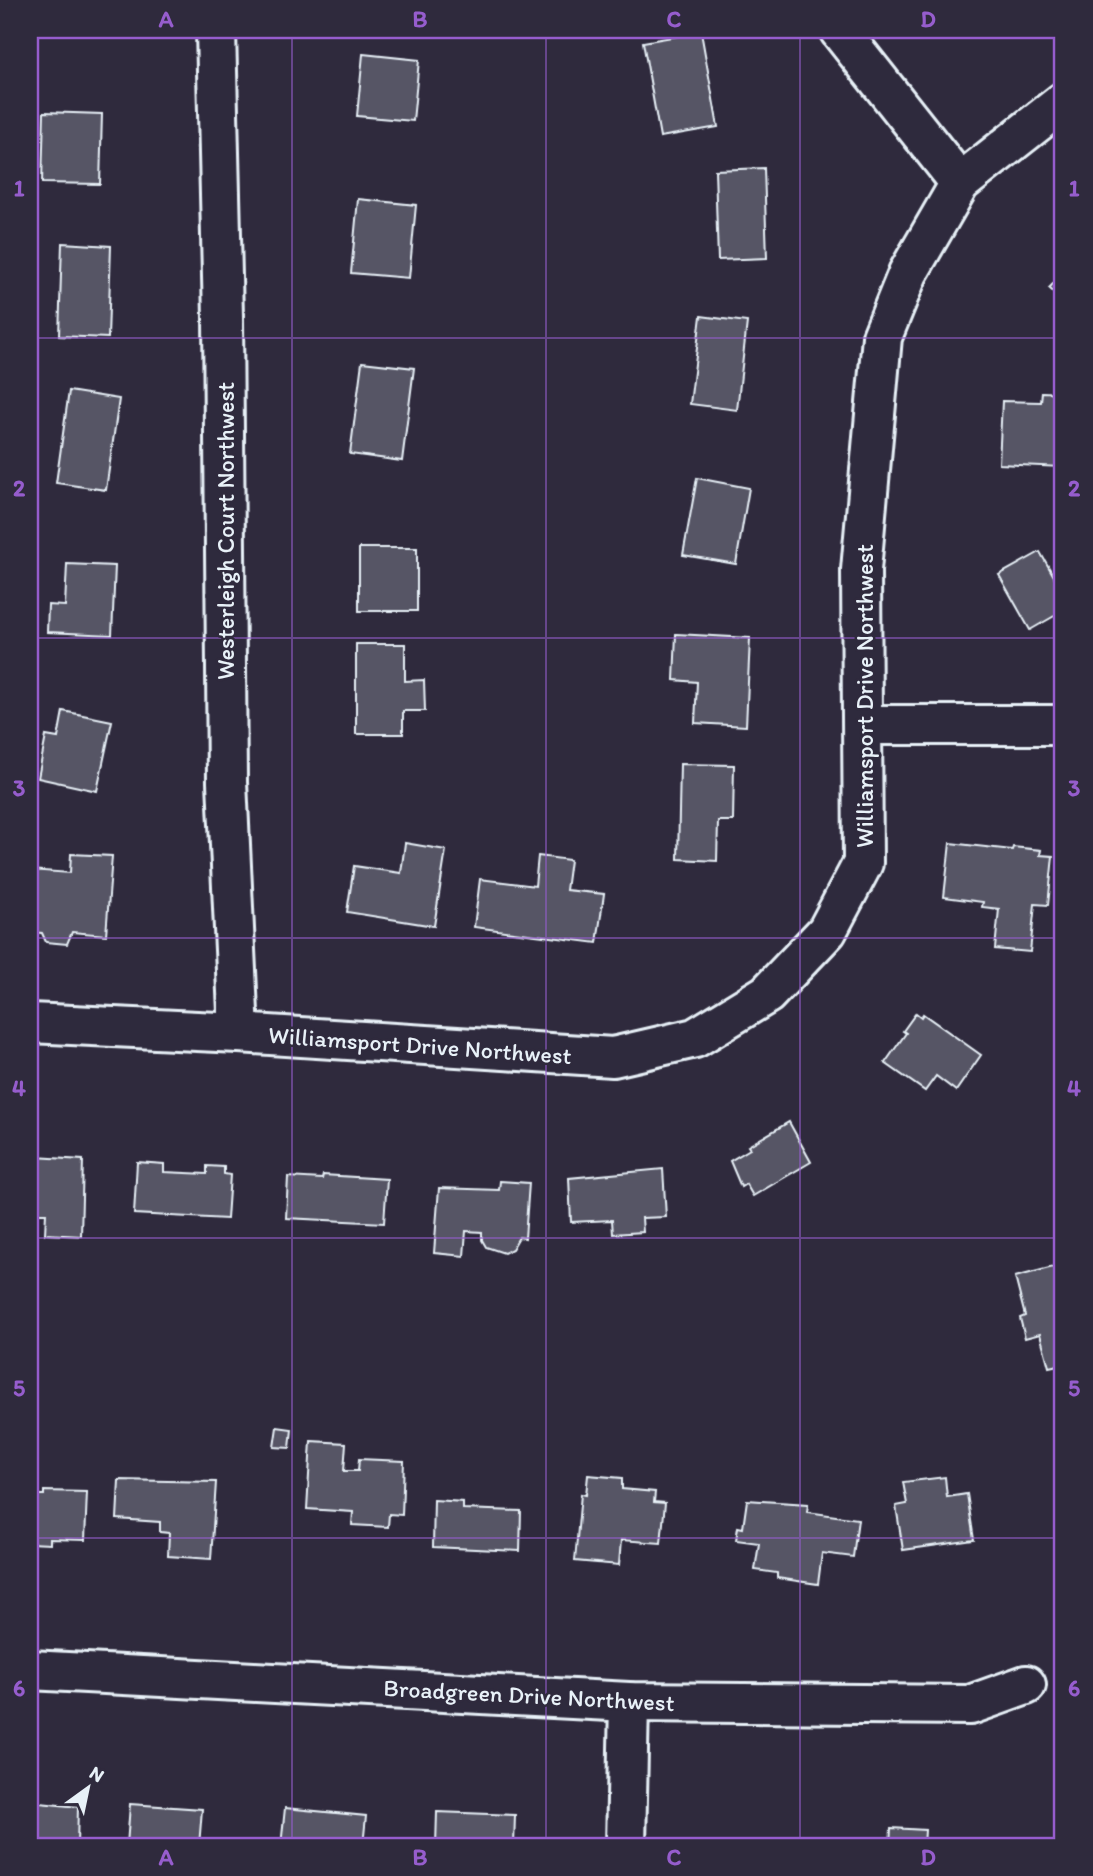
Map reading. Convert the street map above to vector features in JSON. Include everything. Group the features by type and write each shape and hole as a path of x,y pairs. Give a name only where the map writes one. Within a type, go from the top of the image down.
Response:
{"street":[{"name":"Westerleigh Court Northwest","path":"216,30 223,317 227,782 239,1033"},
{"path":"839,30 960,183"},
{"name":"Williamsport Drive Northwest","path":"30,1023 239,1033 613,1057 695,1038 766,994 827,931 863,863 861,570 882,337 908,273 960,183 1063,102"},
{"path":"863,725 1063,725"},
{"name":"Broadgreen Drive Northwest","path":"30,1670 629,1702 970,1705 1026,1685"},
{"path":"626,1846 629,1702"}],"building":[{"path":"701,32 718,127 660,137 643,42"},
{"path":"363,54 419,60 413,121 357,116"},
{"path":"44,112 102,114 100,184 42,183"},
{"path":"764,168 767,258 718,260 715,170"},
{"path":"358,199 416,205 409,278 351,273"},
{"path":"62,243 111,246 108,338 59,336"},
{"path":"1063,274 1063,301 1049,288"},
{"path":"701,316 747,322 737,410 690,404"},
{"path":"362,362 414,368 402,461 350,454"},
{"path":"69,391 119,399 106,490 56,483"},
{"path":"1042,392 1063,393 1062,467 999,464 1002,401 1041,402"},
{"path":"697,478 749,488 736,564 683,555"},
{"path":"359,548 417,548 417,611 359,611"},
{"path":"1040,552 1063,592 1063,611 1030,630 999,575"},
{"path":"67,564 115,566 112,635 47,632 48,605 65,606"},
{"path":"676,634 750,638 746,726 695,723 697,682 674,680"},
{"path":"356,644 405,644 405,681 424,680 425,711 403,711 403,734 356,734"},
{"path":"63,711 112,721 97,791 38,778 46,736 58,738"},
{"path":"680,764 734,765 733,821 718,821 717,861 678,859"},
{"path":"405,843 446,850 434,926 347,912 354,866 401,873"},
{"path":"950,843 1012,850 1013,847 1041,850 1040,855 1053,856 1048,905 1035,904 1030,952 995,949 999,909 982,907 983,902 944,897"},
{"path":"71,854 112,856 106,935 72,932 67,944 46,942 42,933 30,932 30,870 70,873"},
{"path":"538,856 570,860 566,890 604,894 597,943 474,927 480,879 535,886"},
{"path":"916,1013 921,1017 923,1014 981,1055 956,1091 936,1076 925,1091 885,1063"},
{"path":"789,1122 811,1162 753,1196 746,1184 741,1187 730,1161 750,1149 748,1146"},
{"path":"35,1157 83,1160 81,1236 45,1234 46,1213 31,1213 30,1164 35,1164"},
{"path":"137,1162 164,1164 164,1172 207,1174 207,1166 224,1167 224,1174 230,1175 227,1219 134,1214"},
{"path":"663,1169 666,1217 642,1218 643,1232 613,1234 612,1220 571,1222 569,1178"},
{"path":"323,1175 387,1179 384,1223 286,1218 288,1177 322,1179"},
{"path":"500,1181 529,1183 525,1238 519,1237 512,1249 504,1253 486,1247 482,1232 466,1231 464,1256 434,1253 439,1188 499,1190"},
{"path":"1057,1266 1060,1278 1063,1277 1063,1364 1049,1367 1040,1334 1025,1338 1020,1318 1025,1316 1015,1277"},
{"path":"277,1427 292,1429 290,1448 274,1447"},
{"path":"311,1441 346,1443 344,1471 358,1471 359,1459 404,1461 402,1515 389,1514 388,1527 352,1525 353,1512 307,1509"},
{"path":"588,1475 622,1478 622,1489 655,1492 654,1502 665,1503 661,1543 621,1540 619,1565 575,1561 581,1494 586,1495"},
{"path":"945,1477 947,1497 967,1494 974,1540 903,1550 896,1506 907,1504 903,1482"},
{"path":"119,1480 216,1482 211,1559 168,1556 169,1533 160,1532 160,1522 117,1519"},
{"path":"44,1491 87,1492 85,1540 50,1539 50,1544 30,1543 30,1495 44,1495"},
{"path":"434,1500 463,1502 463,1509 521,1511 520,1551 433,1547"},
{"path":"747,1500 808,1504 807,1512 858,1519 853,1557 822,1553 818,1584 777,1578 777,1573 755,1570 759,1543 736,1540 738,1527 743,1528"},
{"path":"30,1802 78,1807 77,1846 30,1846"},
{"path":"130,1804 202,1809 199,1846 127,1846"},
{"path":"285,1808 366,1816 363,1846 281,1846"},
{"path":"437,1812 515,1815 514,1846 436,1846"},
{"path":"891,1828 925,1830 924,1846 890,1846"}]}
